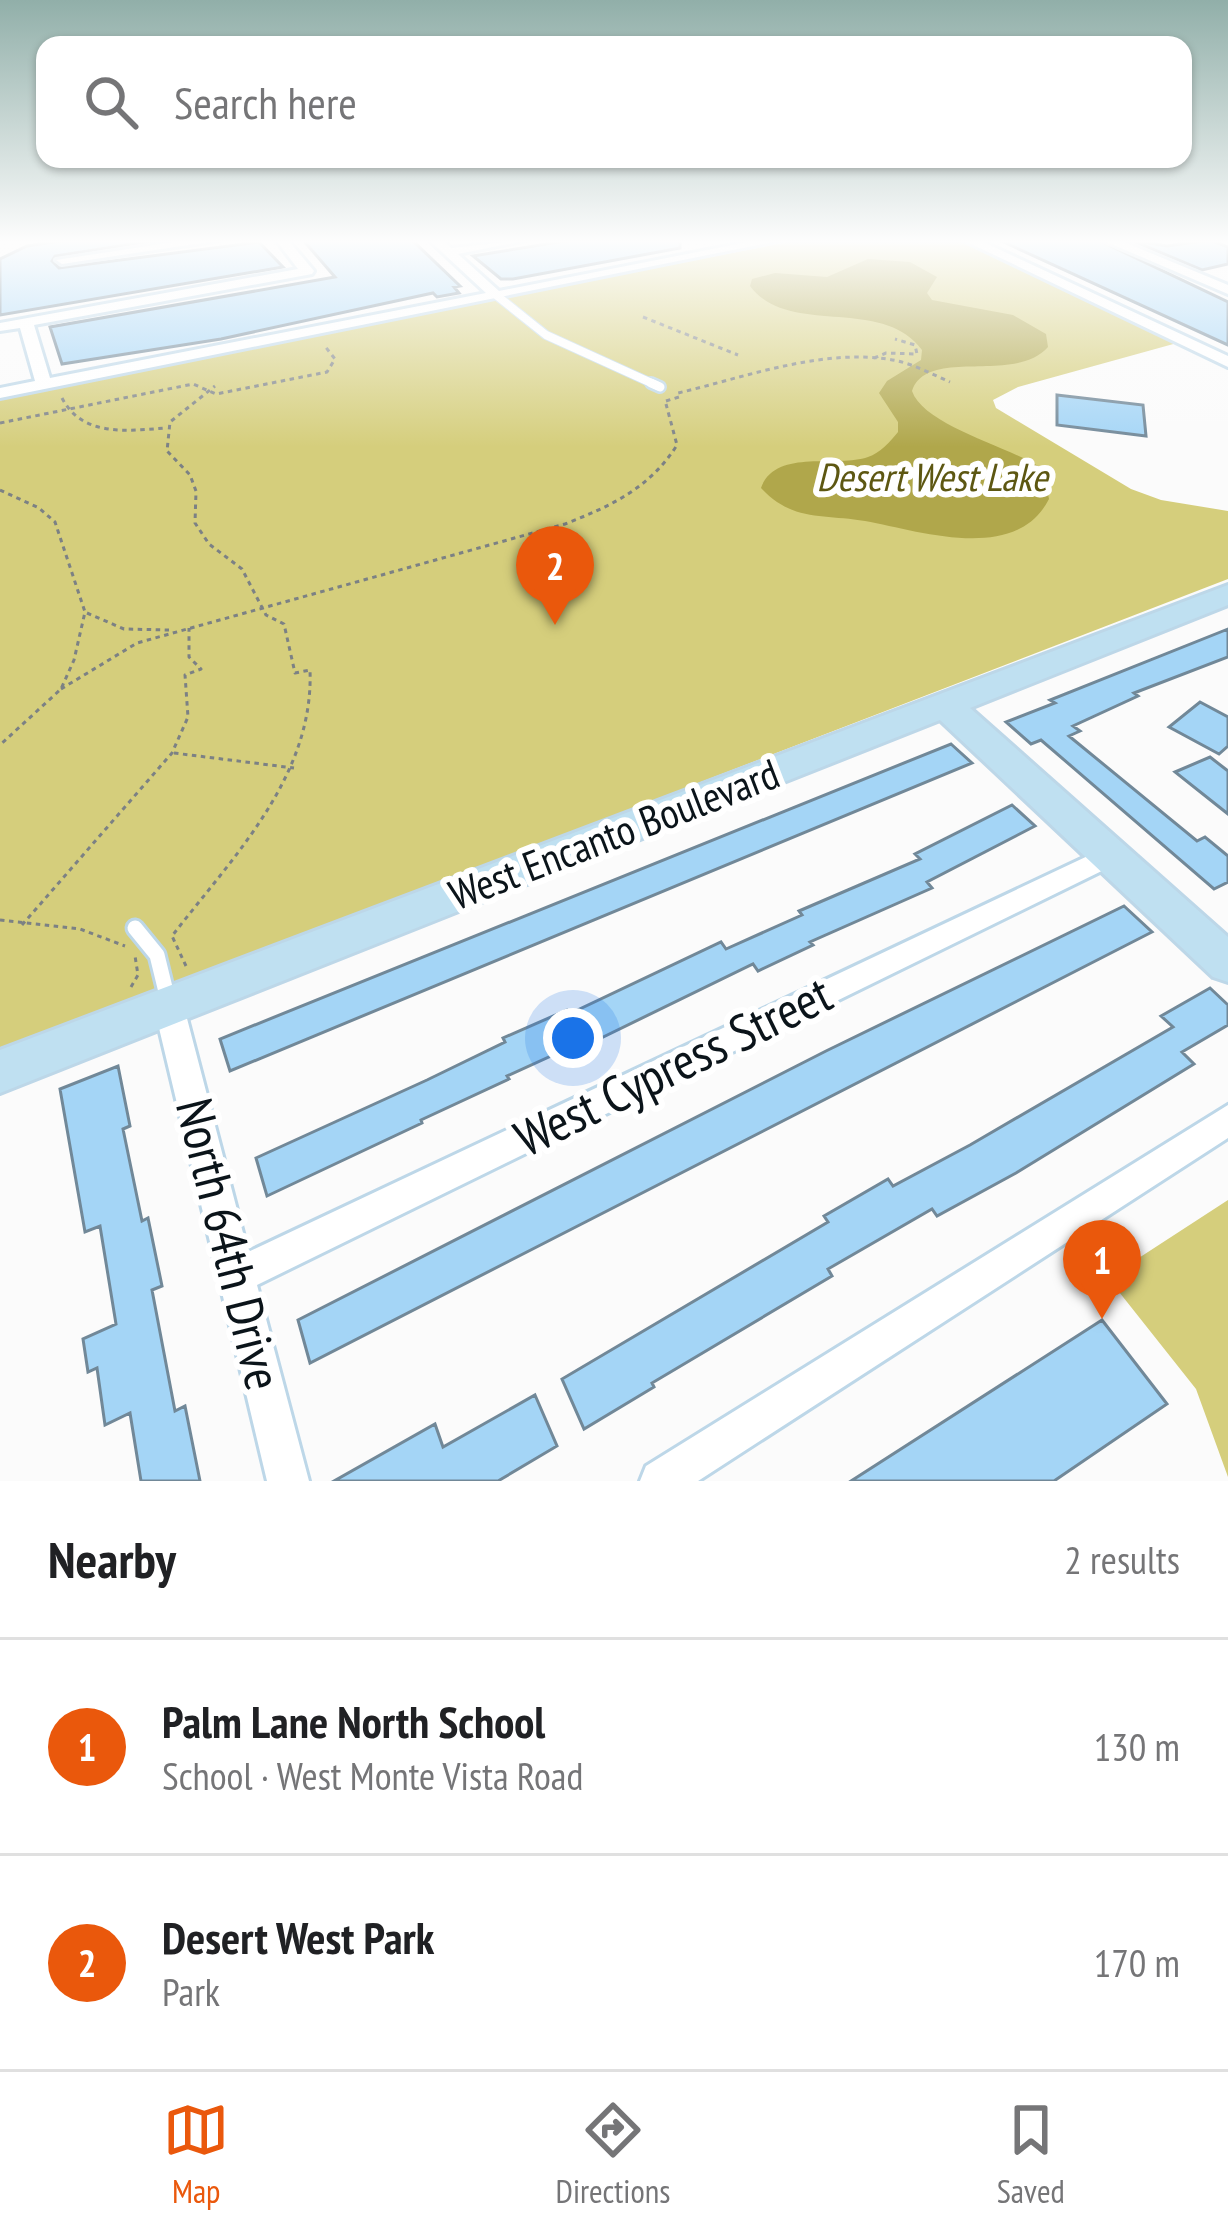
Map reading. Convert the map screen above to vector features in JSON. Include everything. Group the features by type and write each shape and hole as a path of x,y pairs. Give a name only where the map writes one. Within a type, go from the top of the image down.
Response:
{"street":[{"path":"0,327 97,309"},
{"path":"0,393 52,387 428,309"},
{"path":"1115,309 1228,362"},
{"path":"26,322 52,387"},
{"path":"1209,354 1228,349"},
{"name":"West Encanto Boulevard","path":"0,1072 1228,594"},
{"path":"945,705 1228,964"},
{"name":"West Cypress Street","path":"237,1276 1108,856"},
{"name":"North 64th Drive","path":"169,1007 288,1481"},
{"path":"661,1481 1228,1120"}],"lane":[{"path":"514,309 546,335 660,387"},
{"path":"135,928 157,955 169,1007"}],"path":[{"path":"644,317 738,355"},
{"path":"0,423 193,384 207,392 226,393 327,372 335,359 318,338"},
{"path":"873,360 886,353 917,354 915,345 895,339"},
{"path":"0,746 61,689 137,644 263,605 550,529 627,499 654,479 677,445 673,417 664,402 680,397 678,393 797,365 873,360 911,367 950,382"},
{"path":"200,970 187,967 172,937 294,768 312,716 310,670 295,673 284,624 266,615 242,569 209,544 195,523 196,491 190,475 167,451 166,428 215,386"},
{"path":"52,387 66,410 96,427 166,428"},
{"path":"163,416 175,416"},
{"path":"0,490 39,508 55,522 85,612 74,660 61,689"},
{"path":"85,612 124,629 176,630"},
{"path":"22,925 172,753 188,716 185,675 202,669 189,657 189,626"},
{"path":"172,753 294,768"},
{"path":"0,920 82,928 113,938 135,952 138,975 124,1000"}],"shaded area":[{"path":"444,309 1106,309 1177,343 1018,387 993,400 996,408 1131,489 1161,500 1228,511 1228,579 0,1052 0,396"},
{"path":"1228,1200 1228,1477 1196,1389 1108,1278"}],"water":[{"name":"Desert West Lake","path":"981,309 1013,315 1046,334 1048,347 1033,358 1015,364 935,370 912,391 933,415 1043,469 1049,499 1034,519 1014,531 965,538 809,515 773,499 761,488 779,468 855,460 881,450 898,432 898,422 879,393 887,381 921,360 922,350 905,334 884,324 788,310"}],"building":[{"path":"0,309 35,309 0,315"},
{"path":"152,309 359,309 221,339 62,364 50,327"},
{"path":"1150,309 1228,309 1228,345"},
{"path":"1057,395 1143,405 1146,436 1057,425"},
{"path":"1228,629 1228,657 1134,693 1138,696 1073,726 1080,731 1069,736 1197,841 1205,837 1228,856 1228,882 1214,889 1041,740 1031,744 1006,722"},
{"path":"1200,702 1228,717 1228,746 1219,754 1169,727"},
{"path":"951,744 972,763 230,1071 220,1039"},
{"path":"1210,757 1228,771 1228,814 1175,772"},
{"path":"1012,805 1035,826 927,882 932,888 810,942 813,945 758,971 753,964 597,1040 595,1036 507,1076 509,1079 422,1123 267,1196 256,1158 427,1080 505,1042 503,1038 567,1010 569,1014 721,942 726,949 802,915 799,911 920,859 915,854"},
{"path":"1124,906 1152,932 310,1363 298,1320 826,1051"},
{"path":"1210,988 1228,1005 1228,1025 1182,1052 1194,1064 1016,1173 937,1216 932,1209 828,1269 832,1276 584,1429 562,1379 828,1222 824,1216 888,1179 893,1186 970,1145 1173,1027 1161,1016"},
{"path":"118,1066 130,1126 123,1129 142,1221 148,1218 162,1286 152,1290 175,1411 185,1406 200,1481 141,1481 130,1413 105,1425 97,1368 88,1372 83,1339 116,1324 100,1226 85,1232 60,1089"},
{"path":"1102,1320 1167,1404 1054,1481 851,1481"},
{"path":"535,1395 557,1446 498,1481 334,1481 435,1424 443,1447"}],"place":[{"name":"Desert West Park","path":"555,625"},
{"name":"Palm Lane North School","path":"1102,1319"}]}
